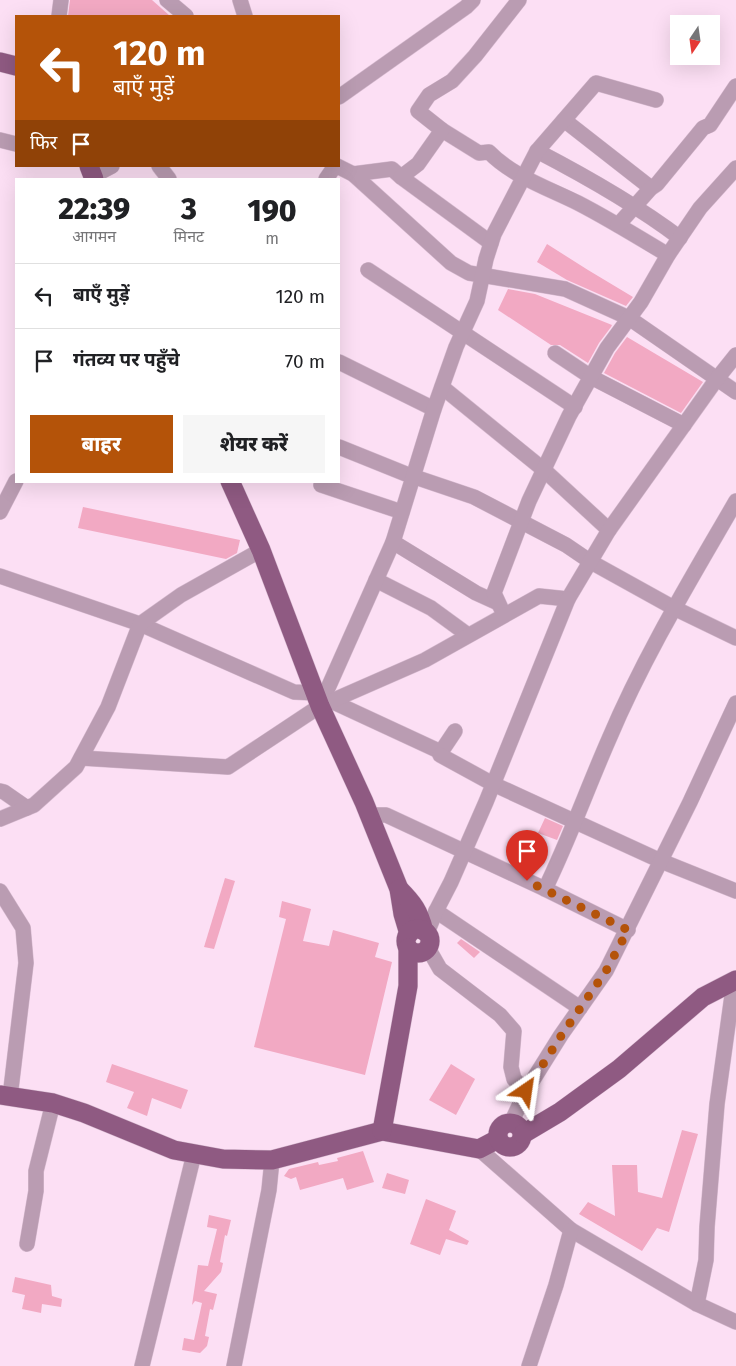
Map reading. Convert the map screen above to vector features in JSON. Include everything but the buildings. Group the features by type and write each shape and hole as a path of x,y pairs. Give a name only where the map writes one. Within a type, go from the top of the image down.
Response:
{"main road":[{"path":"0,62 15,66"},
{"path":"231,483 261,550 370,815 399,889 403,914 420,941 417,988 403,1016 382,1130"},
{"path":"5,1096 53,1103 84,1113 174,1150 223,1159 272,1160 382,1130 479,1149 498,1139 502,1144 511,1148 520,1143 517,1128 560,1112 619,1069 703,997 735,980"}],"street":[{"path":"59,15 61,0"},
{"path":"167,0 185,15"},
{"path":"240,0 245,15"},
{"path":"340,96 466,7 473,0"},
{"path":"519,0 475,56 452,81 429,96 418,111 442,130 479,153 489,152 498,162 579,203 668,255"},
{"path":"322,700 393,542 434,409 456,347 477,301 494,234 537,151 596,83 656,100"},
{"path":"618,225 651,188 657,184 703,128 710,125 736,86"},
{"path":"564,120 651,188"},
{"path":"401,177 418,164 442,130"},
{"path":"0,140 15,144"},
{"path":"537,151 592,180 680,238"},
{"path":"92,174 110,167"},
{"path":"160,167 168,178"},
{"path":"327,178 335,167"},
{"path":"338,167 353,174 451,263 469,273 482,276 564,289 629,318 716,380 736,392"},
{"path":"501,609 494,593 521,522 544,470 591,376 607,348 641,302 668,255 700,208 736,168"},
{"path":"353,174 392,169 491,243"},
{"path":"368,270 575,407"},
{"path":"555,353 591,376 684,425"},
{"path":"526,1091 514,1078 511,1067 514,1030 500,1015 440,969 420,941 452,882 568,599 609,530 716,380 736,355"},
{"path":"340,362 434,409"},
{"path":"442,387 544,470 609,530"},
{"path":"340,447 413,477 474,497 566,545 591,562 674,608 736,638"},
{"path":"321,485 402,512"},
{"path":"0,512 9,486"},
{"path":"545,889 565,849 609,739 656,640 736,501"},
{"path":"393,542 501,609"},
{"path":"0,819 34,805 76,767 108,707 140,624 181,595 261,550"},
{"path":"0,576 140,624 294,692 322,700 441,752 455,731"},
{"path":"376,580 431,608 468,635"},
{"path":"81,758 228,767 322,700 425,660 468,635 501,609 540,596 568,599"},
{"path":"517,1128 526,1091 606,971 628,930 736,703"},
{"path":"440,755 493,784 661,861 736,891"},
{"path":"0,791 27,808"},
{"path":"370,815 386,815 628,930"},
{"path":"0,892 23,928 26,963 5,1096"},
{"path":"436,911 580,1008"},
{"path":"697,1304 706,1260 706,1226 717,1104 735,980"},
{"path":"27,1244 36,1191 36,1171 53,1103"},
{"path":"479,1149 572,1230 697,1304 736,1322"},
{"path":"142,1366 194,1154"},
{"path":"234,1366 269,1190 272,1160"},
{"path":"529,1366 572,1230"}],"route":[{"path":"526,1091 606,971 628,930 527,881"}]}
